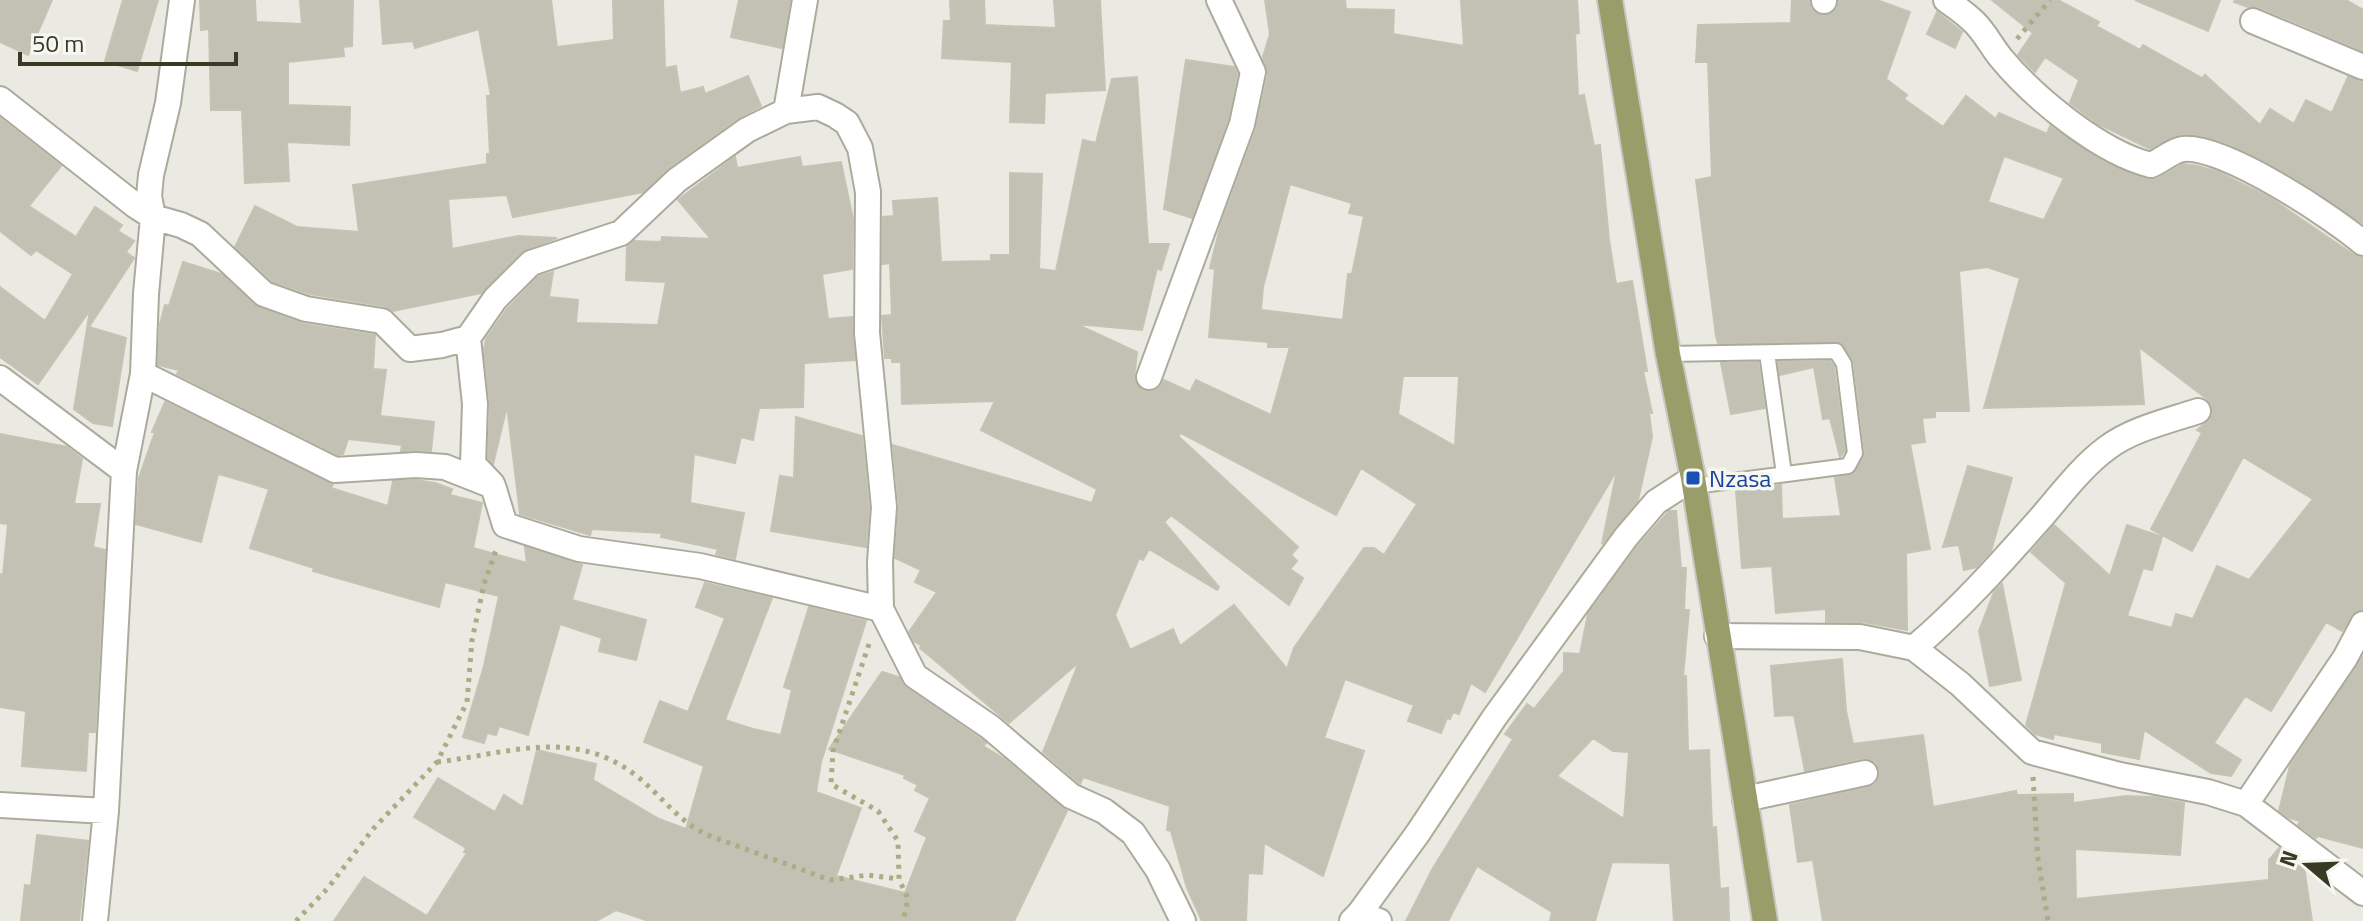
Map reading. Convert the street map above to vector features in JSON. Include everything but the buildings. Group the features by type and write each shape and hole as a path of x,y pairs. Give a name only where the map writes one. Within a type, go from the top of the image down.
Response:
{"main road":[{"path":"1610,0 1668,354 1694,482 1765,921"}],"street":[{"path":"95,921 106,811 124,471 143,374 153,217 149,196 168,103 182,0"},
{"path":"786,111 805,0"},
{"path":"1149,377 1242,124 1253,72 1219,0"},
{"path":"1946,0 1975,23 2001,58 2057,113 2135,161 2151,165 2179,149 2209,153 2301,199 2341,224 2363,243"},
{"path":"2253,21 2363,67"},
{"path":"0,99 153,217 200,234 264,294 306,309 382,321 410,349 468,338 495,299 531,263 621,233 677,180 747,130 786,111 818,107 847,123 860,148 868,192 867,333 884,507 881,609 915,676 990,727 1071,796 1104,811 1133,833 1158,870 1183,921"},
{"path":"468,338 475,404 473,464 493,486 505,525 579,549 700,566 881,609"},
{"path":"143,374 335,470 416,465 445,467 493,486"},
{"path":"0,378 124,471"},
{"path":"1914,648 1970,596 2108,446 2135,432 2198,411"},
{"path":"1363,919 1494,718 1626,537 1656,502 1694,482"},
{"path":"2246,804 2337,670 2363,624"},
{"path":"1717,636 1860,637 1914,648 1960,684 2032,752 2120,775 2208,792 2246,804 2363,893"},
{"path":"1745,799 1865,773"},
{"path":"0,805 106,811"}],"lane":[{"path":"1668,354 1836,351 1844,364 1855,453 1848,466 1694,482"},
{"path":"1767,353 1784,474"}],"path":[{"path":"2001,58 2050,0"},
{"path":"296,921 328,888 373,829 437,762 467,702 472,640 484,584 505,525"},
{"path":"881,609 833,751 831,784 878,811 898,841 899,879 908,899 903,921"},
{"path":"437,762 473,758 519,747 588,749 634,774 671,811 692,828 710,836 830,880 868,875 899,879"},
{"path":"2032,752 2038,859 2048,921"}],"place":[{"name":"Nzasa","path":"1693,478"}]}
